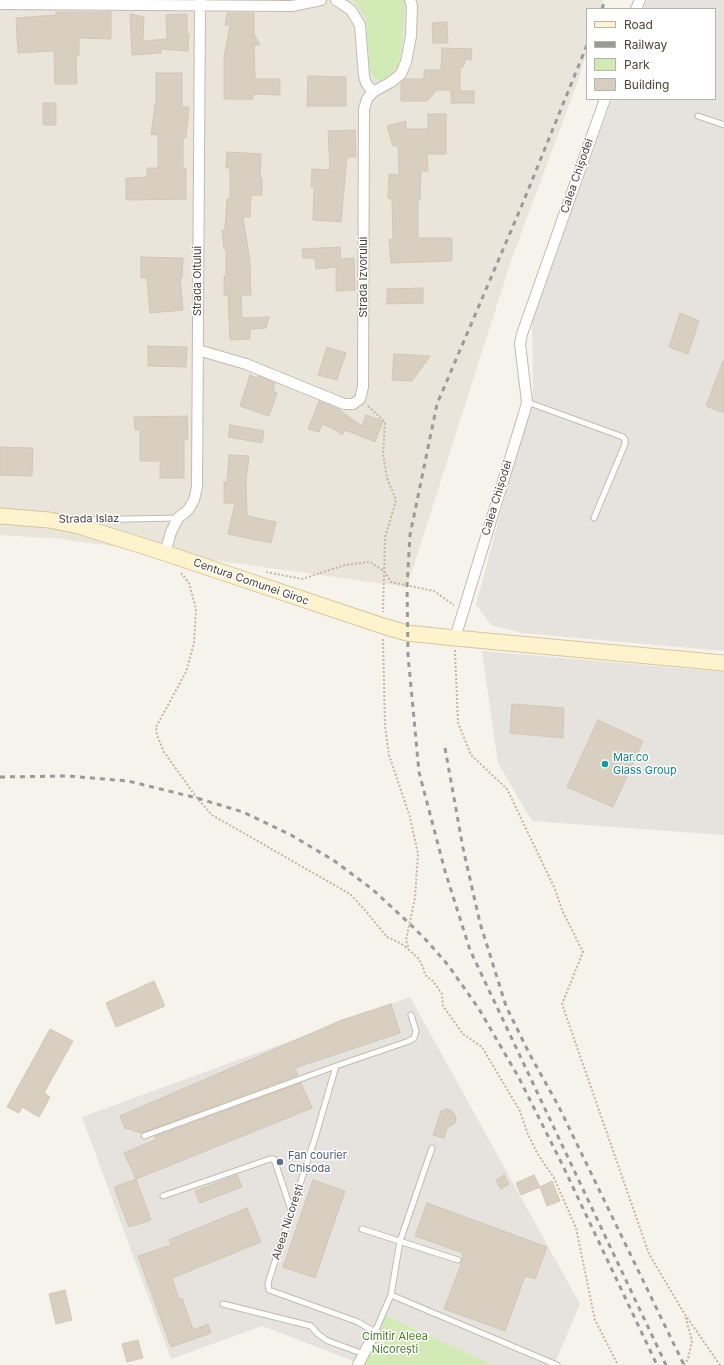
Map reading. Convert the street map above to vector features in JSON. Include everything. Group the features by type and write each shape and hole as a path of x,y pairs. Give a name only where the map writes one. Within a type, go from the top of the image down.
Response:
{"main road":[{"name":"Strada Islaz","path":"0,516 49,520"},
{"name":"Centura Comunei Giroc","path":"49,520 78,526 165,553 407,633 454,638"},
{"path":"454,638 724,663"}],"street":[{"path":"0,4 59,2 200,3 292,6 321,0"},
{"path":"336,0 351,10 360,25 364,76 366,83 373,92 391,82 401,74 406,62 411,36 412,6 410,0"},
{"name":"Strada Oltului","path":"165,553 171,532 178,518 188,510 194,500 197,487 200,3"},
{"name":"Strada Izvorului","path":"360,399 363,387 364,109 367,99 373,92"},
{"name":"Calea Chișodei","path":"454,638 526,402 520,344 522,334 605,100"},
{"path":"198,350 246,364 344,404 353,404 360,399"},
{"path":"358,1365 375,1332"}],"lane":[{"path":"698,116 724,125"},
{"path":"526,402 623,436 625,444 594,518"},
{"name":"Strada Islaz","path":"49,520 178,518"},
{"path":"144,1136 409,1041 414,1038 416,1031 411,1015"},
{"name":"Aleea Nicorești","path":"336,1066 315,1138 268,1283 269,1290 358,1322 375,1332"},
{"path":"375,1332 391,1295 400,1241 432,1148"},
{"path":"163,1196 270,1159 274,1159 277,1164 291,1211"},
{"path":"362,1229 458,1260"},
{"path":"391,1295 557,1365"},
{"path":"223,1304 310,1326 328,1341 364,1354"}],"path":[{"path":"360,399 385,422 383,454 387,478 396,500 385,538 383,654 385,718 389,755 410,816 418,854 415,898 406,940 409,950"},
{"path":"264,572 302,579 345,565 370,562 384,571 391,582 434,591 462,611"},
{"path":"180,571 189,583 196,609 194,643 186,672 156,727 157,735 164,752 197,798 212,815 350,894 368,913 387,937 400,943 418,958 425,974 442,994 443,1006 463,1034 482,1047 520,1111 526,1132 537,1153 554,1178 576,1228 595,1320 618,1365"},
{"path":"454,638 458,724 471,755 507,789 554,887 563,912 583,952 562,1004 649,1254 684,1312 720,1365"},
{"path":"684,1312 692,1341 688,1359 684,1365"}],"shaded area":[{"path":"0,0 603,0 600,8 586,8 586,53 578,81 511,261 407,587 61,539 0,535"},
{"path":"647,0 724,0 724,651 522,633 491,625 476,605 533,390 532,322 612,100 716,100 716,8 644,8"},
{"path":"482,651 724,672 724,835 532,821 498,763"},
{"path":"410,997 580,1304 554,1365 493,1365 385,1315 361,1364 262,1326 171,1359 82,1117"}],"green space":[{"path":"353,0 406,0 400,58 397,68 391,76 383,82 375,79 370,71 366,19"},
{"name":"Cimitir Aleea Nicorești","path":"385,1315 493,1365 361,1365"}],"building":[{"path":"56,12 111,12 111,39 79,38 79,55 76,55 77,84 55,84 54,51 18,53 16,18 56,15"},
{"path":"227,13 254,13 254,34 260,45 254,45 255,79 280,79 280,95 253,94 253,99 224,99 224,58 230,25 225,25"},
{"path":"130,14 144,17 143,41 167,39 166,15 187,14 187,34 189,34 188,51 161,49 161,53 132,55"},
{"path":"447,22 448,43 433,43 432,23"},
{"path":"442,48 472,49 471,60 466,59 463,67 460,67 460,91 474,91 474,103 451,103 451,90 437,90 427,101 401,101 401,82 405,79 424,79 424,70 441,70"},
{"path":"156,73 182,73 182,107 189,107 186,138 183,137 183,168 186,168 186,199 126,200 126,178 147,177 147,168 158,168 158,135 151,134 156,104"},
{"path":"308,76 346,77 346,106 307,106"},
{"path":"43,103 56,103 56,125 43,125"},
{"path":"428,114 446,114 446,154 427,154 428,171 421,171 420,200 418,200 418,238 452,238 452,261 391,263 389,240 393,239 392,199 388,198 389,174 399,175 398,146 393,146 387,126 406,121 406,129 428,129"},
{"path":"355,130 356,157 347,157 341,222 313,220 314,187 311,187 312,169 330,170 328,131"},
{"path":"227,152 261,154 260,178 262,178 262,195 251,195 250,217 243,217 251,269 251,295 241,295 242,318 269,317 266,328 250,329 250,339 230,340 228,295 224,296 226,249 224,249 222,230 225,230 227,199 230,199 230,168 226,168"},
{"path":"340,247 341,259 354,258 355,290 336,291 336,267 316,269 315,258 303,258 302,249"},
{"path":"141,257 183,258 182,278 180,278 183,310 150,313 147,278 141,278"},
{"path":"423,288 423,303 387,304 387,289"},
{"path":"680,313 699,321 688,354 669,347"},
{"path":"148,346 187,347 186,367 148,366"},
{"path":"327,347 346,353 337,380 318,375"},
{"path":"394,354 430,356 412,381 392,380"},
{"path":"724,361 724,413 706,406"},
{"path":"250,375 257,378 259,376 275,383 273,391 277,393 269,416 240,406"},
{"path":"319,401 338,409 362,426 366,415 383,421 375,442 345,430 342,435 334,429 322,424 319,432 308,429"},
{"path":"187,416 188,439 184,439 184,478 160,478 160,461 140,461 140,430 135,430 134,417"},
{"path":"230,425 264,431 262,443 228,437"},
{"path":"0,447 33,448 32,476 0,475"},
{"path":"229,455 249,456 246,482 247,516 276,522 271,543 228,534 235,503 224,503 224,482 227,482"},
{"path":"512,704 564,708 563,738 510,733"},
{"name":"Mar.co Glass Group","path":"598,720 643,741 613,807 567,787"},
{"path":"154,981 165,1006 116,1027 106,1003"},
{"path":"391,1004 400,1033 295,1068 298,1075 141,1133 125,1128 120,1116 342,1020"},
{"path":"50,1029 73,1041 44,1093 50,1097 39,1117 22,1107 19,1113 7,1107"},
{"path":"301,1083 312,1108 136,1179 124,1153 159,1138 154,1137"},
{"path":"447,1109 452,1111 456,1117 455,1123 447,1128 444,1138 433,1135 441,1111"},
{"path":"237,1175 242,1187 200,1203 195,1191"},
{"path":"504,1175 509,1184 501,1189 496,1180"},
{"path":"534,1175 540,1187 521,1195 516,1183"},
{"path":"136,1179 151,1220 129,1227 114,1187"},
{"path":"313,1180 345,1191 315,1278 283,1267"},
{"path":"552,1181 560,1201 547,1206 540,1187"},
{"path":"427,1203 547,1247 535,1279 525,1276 505,1331 444,1309 462,1262 463,1253 415,1236"},
{"path":"247,1208 261,1242 172,1278 179,1299 182,1298 193,1330 208,1324 211,1333 171,1347 138,1256 171,1245 169,1240"},
{"path":"65,1290 72,1320 56,1324 49,1294"},
{"path":"138,1340 143,1358 127,1362 122,1344"}],"railway":[{"path":"602,8 605,0"},
{"path":"586,47 522,205 437,404 410,535 407,586 408,655 419,772 445,871 470,950 666,1365"},
{"path":"445,748 463,848 480,923 506,1006 529,1053 559,1107 684,1365"},
{"path":"0,777 68,776 128,781 197,798 243,812 291,835 333,860 372,889 428,942 448,965 479,1009 519,1078 562,1164 657,1365"}],"place":[{"name":"Mar.co Glass Group","path":"605,764"},
{"name":"Fan courier Chisoda","path":"280,1162"}]}
